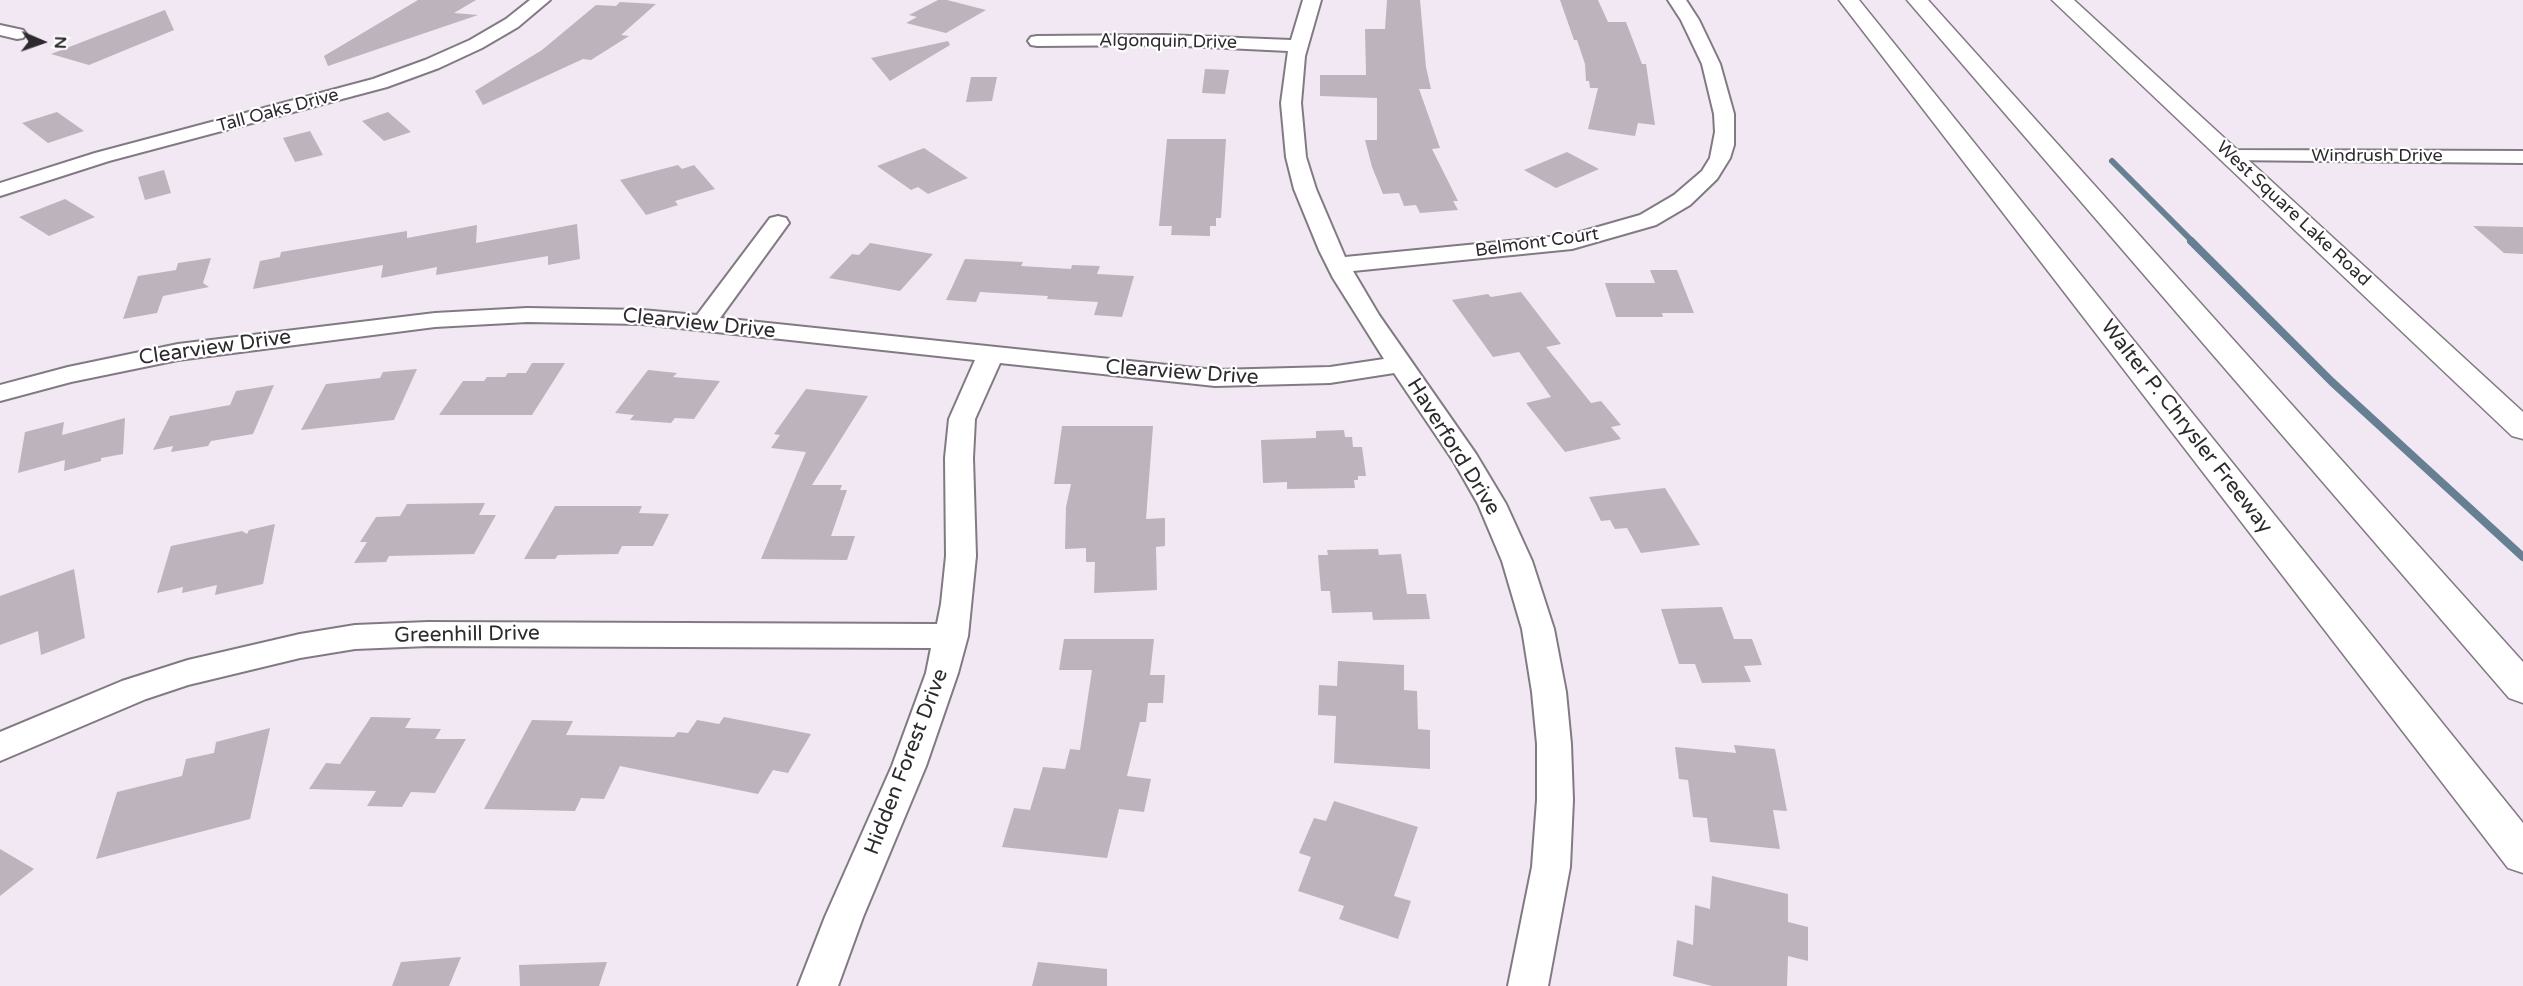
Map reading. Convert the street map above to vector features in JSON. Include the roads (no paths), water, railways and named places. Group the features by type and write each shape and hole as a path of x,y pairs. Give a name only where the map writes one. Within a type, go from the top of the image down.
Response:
{"main road":[{"name":"Walter P. Chrysler Freeway","path":"1849,0 2523,855"},
{"path":"1917,0 2523,688"},
{"name":"West Square Lake Road","path":"2062,0 2523,429"}],"street":[{"name":"Tall Oaks Drive","path":"0,190 64,168 346,94 388,80 476,44 512,23 542,0"},
{"name":"Haverford Drive","path":"1312,0 1292,77 1291,103 1296,157 1316,219 1338,265 1367,315 1466,460 1492,504 1517,561 1538,629 1549,692 1554,744 1555,800 1551,867 1528,986"},
{"name":"Belmont Court","path":"1338,265 1572,242 1648,220 1682,201 1710,175 1720,158 1725,132 1724,114 1711,64 1690,20 1677,0"},
{"name":"Algonquin Drive","path":"1037,41 1166,40 1299,46"},
{"name":"Windrush Drive","path":"2231,156 2523,157"},
{"path":"704,324 778,223"},
{"name":"Clearview Drive","path":"0,393 68,375 178,352 435,320 575,314 704,324 1180,376 1238,379 1330,375 1401,364"},
{"name":"Hidden Forest Drive","path":"818,986 844,917 924,727 952,636 961,556 959,458 962,419 990,356"},
{"name":"Greenhill Drive","path":"0,747 101,703 188,673 300,646 356,638 452,634 952,636"}],"waterway":[{"path":"2112,161 2193,242"},
{"path":"2191,241 2332,382 2523,557"}]}
